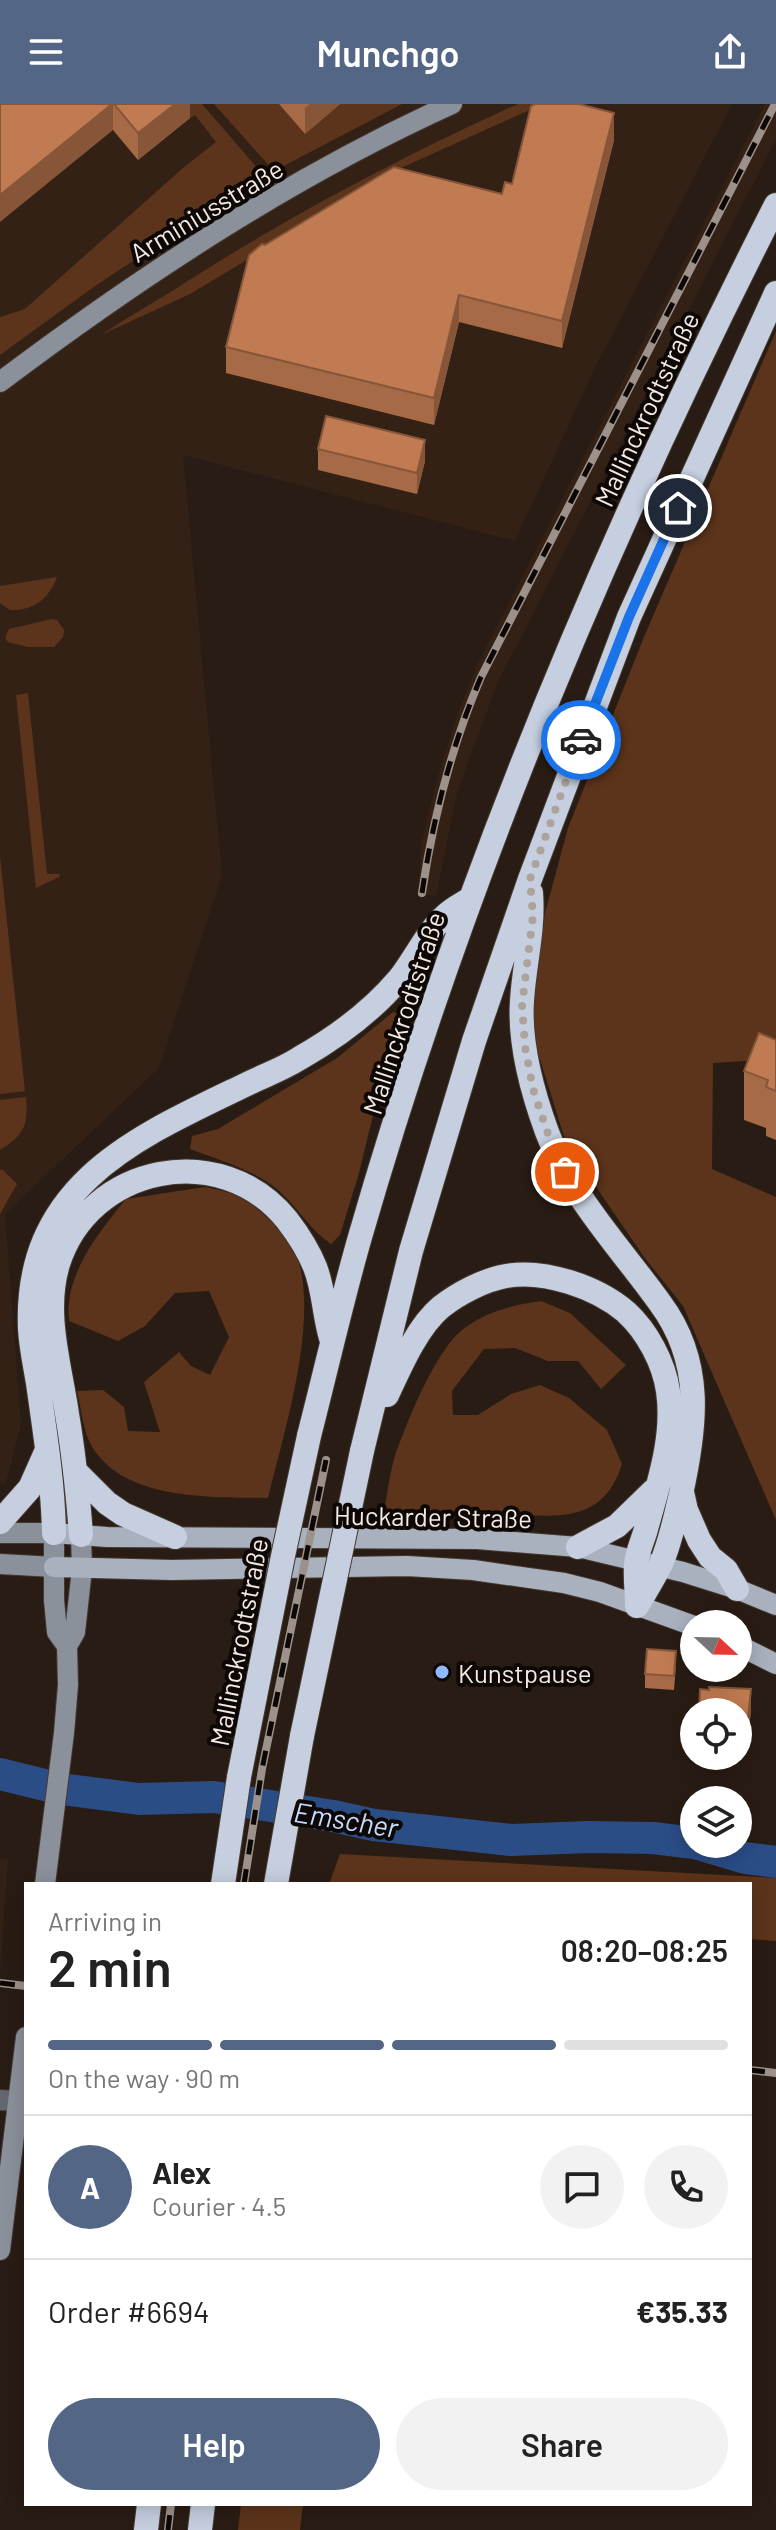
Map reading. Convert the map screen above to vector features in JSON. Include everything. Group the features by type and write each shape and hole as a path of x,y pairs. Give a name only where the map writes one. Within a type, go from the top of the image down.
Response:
{"highway":[{"name":"Mallinckrodtstraße","path":"223,1882 239,1777 309,1436 360,1238 415,1062 470,899 529,746 619,532 706,343 776,205"},
{"path":"276,1882 302,1736 362,1451 411,1251 474,1041 530,879 629,617 776,293"},
{"path":"530,879 533,916 522,1005 525,1047 533,1089 565,1172 602,1227 662,1305 676,1329 687,1356 694,1400 692,1436 670,1488 617,1526 578,1547"},
{"path":"54,1533 47,1450 30,1331 30,1292 36,1262 53,1220 75,1191 102,1164 192,1111 299,1059 369,1009 398,981 443,917 470,899"},
{"path":"81,1535 75,1471 52,1332 53,1297 57,1267 68,1239 83,1217 118,1187 180,1170 203,1171 241,1182 268,1201 287,1220 315,1267 332,1344"},
{"path":"362,1451 408,1349 440,1308 476,1285 507,1275 533,1275 577,1284 599,1295 625,1311 643,1333 663,1372 668,1392 670,1542 648,1564 637,1606"},
{"path":"0,1522 30,1488 47,1450"},
{"path":"75,1471 107,1503 123,1514 175,1537"},
{"path":"670,1488 686,1510 710,1557 726,1570 737,1589"},
{"path":"146,2530 149,2506"}],"main road":[{"name":"Huckarder Straße","path":"54,1533 477,1539 578,1547 737,1589 776,1605"},
{"name":"Huckarder Straße","path":"54,1567 407,1566 473,1570 564,1583 600,1592 680,1621"},
{"path":"752,1652 776,1664"}],"street":[{"name":"Arminiusstraße","path":"0,382 131,286 207,237 396,130 452,104"},
{"path":"0,1533 54,1533 57,1632 67,1646"},
{"path":"45,1882 64,1733 67,1646 75,1632 82,1569 81,1535"},
{"path":"0,1564 54,1567"},
{"path":"0,2250 9,2101 24,2045"}],"shaded area":[{"path":"0,104 732,104 594,370 515,541 183,455 222,875 159,1068 5,1214 21,1423 6,1483 0,1485"},
{"path":"178,104 202,104 260,171 258,178 95,286 0,355 0,317 25,309 216,142 195,115 190,118"},
{"path":"214,104 279,104 305,134 340,104 402,104 274,171"},
{"path":"518,104 543,104 401,168 190,294 101,335 296,216 383,169"},
{"path":"765,104 776,104 776,139 497,684 457,793 436,895 417,896 422,841 434,790 457,715 477,665"},
{"path":"776,331 776,1059 713,1063 712,1169 776,1197 776,1520 683,1306 644,1257 566,1143 529,1024 545,913 568,828 644,637"},
{"path":"57,577 50,592 33,606 10,610 0,603 0,586"},
{"path":"57,620 64,630 63,637 54,647 28,647 8,642 5,638 9,629"},
{"path":"28,693 47,874 60,874 36,888 16,695"},
{"path":"0,856 25,1091 0,1094"},
{"path":"393,1012 405,1016 384,1070 340,1235 331,1244 267,1182 236,1166 190,1149 192,1136 218,1129 337,1058"},
{"path":"26,1097 23,1128 15,1139 0,1150 0,1100"},
{"path":"2,1169 17,1184 0,1214 0,1171"},
{"path":"205,1187 235,1195 256,1208 290,1240 300,1266 304,1297 303,1332 291,1404 268,1498 195,1496 146,1486 124,1477 105,1463 91,1445 82,1418 77,1391 103,1390 124,1407 128,1431 160,1432 144,1382 179,1352 191,1366 210,1375 229,1337 209,1291 175,1293 145,1326 118,1341 69,1321 69,1304 77,1271 94,1240 126,1199"},
{"path":"541,1301 570,1313 626,1365 601,1389 578,1361 548,1361 515,1348 484,1349 452,1391 453,1415 478,1415 511,1394 540,1385 569,1398 607,1430 622,1464 612,1486 600,1500 585,1510 568,1514 549,1516 482,1512 383,1517 400,1441 444,1350 466,1327 483,1317"},
{"path":"340,1854 776,1878 776,1941 752,1939 752,1882 330,1882"},
{"path":"0,1858 8,1859 0,1970"},
{"path":"241,2506 303,2506 300,2530 238,2530"}],"building":[{"path":"0,104 112,104 0,195"},
{"path":"114,104 175,104 138,133"},
{"path":"579,104 614,113 562,321 459,295 434,398 226,347 249,255 262,244 394,167 502,194 505,182 512,184 531,106"},
{"path":"326,416 425,440 417,473 318,449"},
{"path":"759,1033 776,1040 776,1091 766,1087 768,1080 744,1071"},
{"path":"647,1649 676,1651 674,1676 645,1674"},
{"path":"709,1687 751,1689 750,1698 700,1698 700,1689 709,1690"}],"waterway":[{"name":"Emscher","path":"0,1774 61,1789 139,1799 214,1797 374,1825 511,1840 589,1837 680,1841"},
{"name":"Emscher","path":"745,1858 776,1862"}],"railway":[{"path":"422,893 444,783 481,677 775,104"},
{"path":"244,1882 262,1769 326,1460"},
{"path":"0,1983 24,1986"},
{"path":"752,2070 776,2073"},
{"path":"168,2530 171,2506"}],"way so far":[{"path":"565,1172 533,1089 525,1047 522,1005 533,916 530,879 581,740"}],"place":[{"name":"Kunstpause","path":"442,1672"}],"route":[{"path":"581,740 629,617 678,508"}]}
